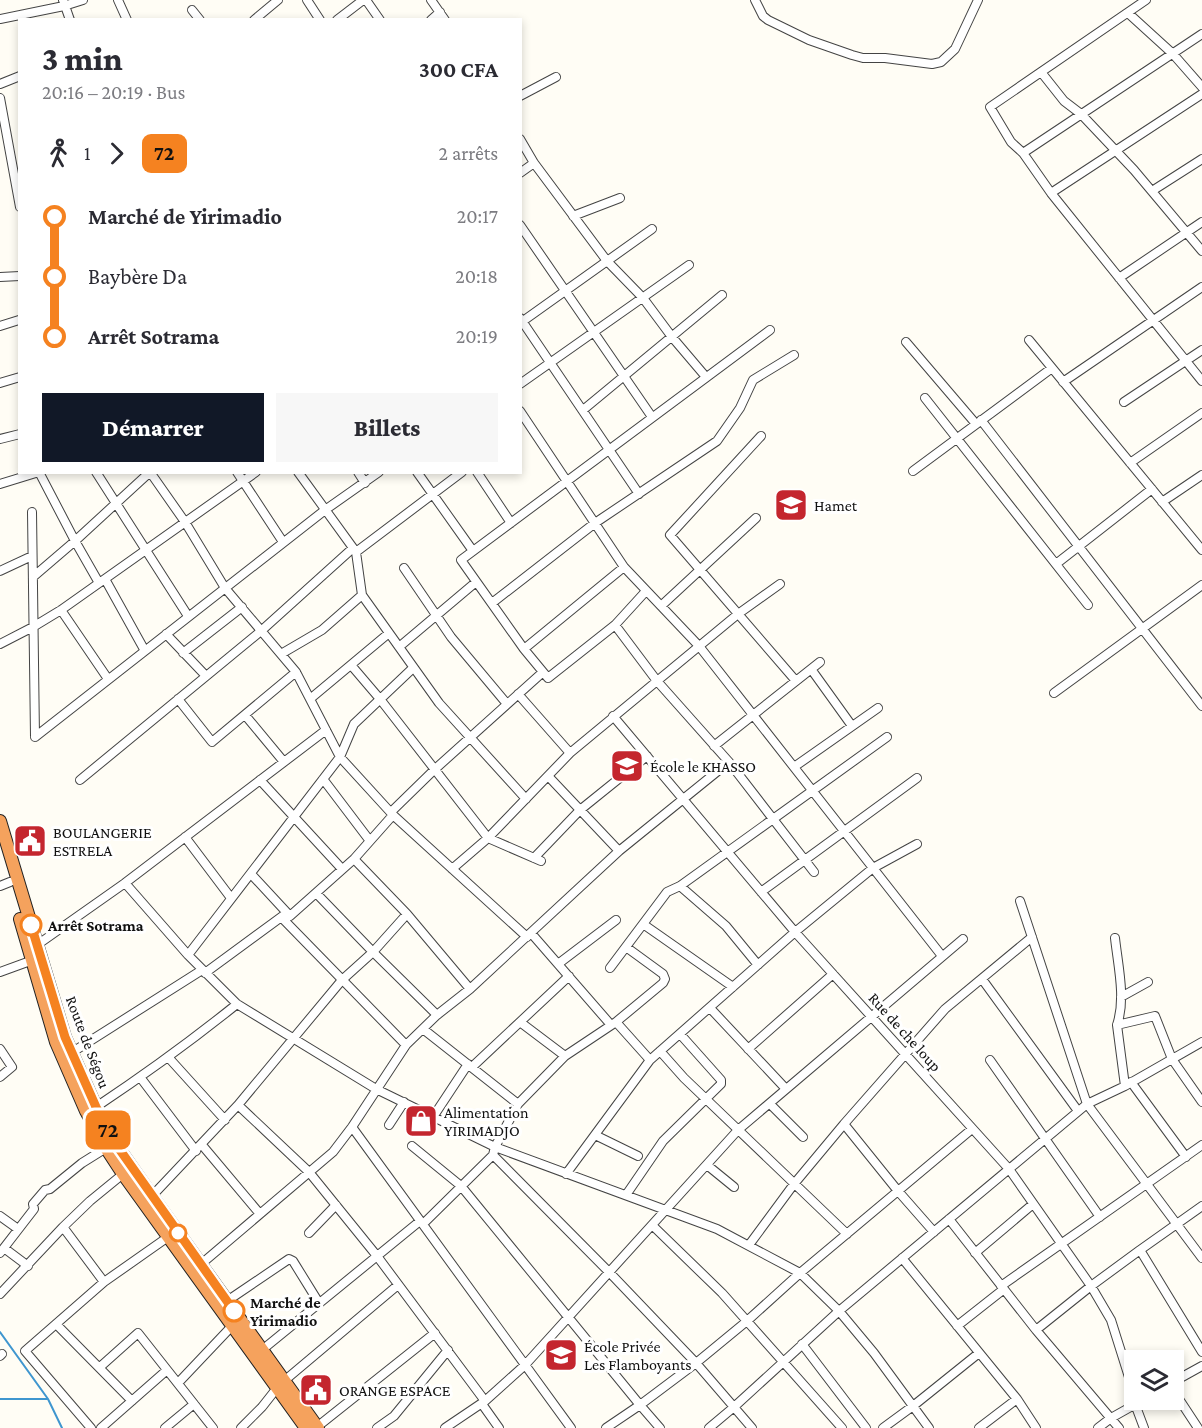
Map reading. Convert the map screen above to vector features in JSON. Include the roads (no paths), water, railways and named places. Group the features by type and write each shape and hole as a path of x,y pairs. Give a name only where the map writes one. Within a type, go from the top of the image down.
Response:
{"highway":[{"name":"Route de Ségou","path":"0,821 71,1053 96,1107 115,1143 262,1350 280,1384"},
{"name":"Route de Ségou","path":"0,848 5,884 33,960 56,1042 86,1112 123,1174 232,1326 314,1428"}],"street":[{"path":"0,19 83,0"},
{"path":"118,0 126,18"},
{"path":"256,18 278,0"},
{"path":"307,0 319,18"},
{"path":"340,18 364,0 378,18"},
{"path":"431,0 443,16"},
{"path":"755,0 763,16 768,20 809,40 863,58 885,58 932,64 941,62 955,49 978,0"},
{"path":"1146,0 990,107 1011,142 1023,153 1051,192 1202,381"},
{"path":"63,3 69,18"},
{"path":"192,10 198,18"},
{"path":"1128,13 1173,54 1202,87"},
{"path":"1023,153 1202,34"},
{"path":"1041,72 1064,101 1081,114 1134,170 1202,251"},
{"path":"0,84 18,77"},
{"path":"522,95 556,77"},
{"path":"1051,192 1202,94"},
{"path":"0,98 18,196"},
{"path":"522,142 534,163 607,261 643,298 706,377"},
{"path":"1152,191 1202,159"},
{"path":"522,172 534,163"},
{"path":"573,216 620,198"},
{"path":"1119,278 1202,222"},
{"path":"522,228 652,417"},
{"path":"639,494 522,319 566,291 652,229"},
{"path":"522,383 689,265"},
{"path":"0,277 18,276"},
{"path":"1063,382 1202,287"},
{"path":"583,410 722,295"},
{"path":"0,326 18,321"},
{"path":"646,591 615,625 548,678 524,649 461,560 770,330"},
{"path":"1029,340 1200,545"},
{"path":"906,342 979,422 1079,546 1202,706"},
{"path":"1124,402 1202,350"},
{"path":"492,603 595,523 717,441 740,408 753,380 794,355"},
{"path":"913,471 1052,368"},
{"path":"0,383 18,378"},
{"path":"925,398 1088,605"},
{"path":"1130,463 1202,413"},
{"path":"524,425 567,480 624,567 699,646 942,956"},
{"path":"0,440 18,435"},
{"path":"760,436 669,535 796,681"},
{"path":"0,484 32,474"},
{"path":"40,474 75,541 145,651"},
{"path":"97,474 188,616"},
{"path":"33,577 148,474"},
{"path":"151,474 185,522 225,588 296,672 340,757 392,814 529,935 650,1060"},
{"path":"238,474 283,542"},
{"path":"0,644 61,610 253,474"},
{"path":"299,474 355,550 362,595 439,703 526,799"},
{"path":"359,474 365,483"},
{"path":"32,512 35,737 283,542 376,474"},
{"path":"418,474 473,551"},
{"path":"80,780 261,631 355,550 459,474"},
{"path":"478,474 511,523"},
{"path":"1162,502 1202,476"},
{"path":"1056,564 1152,489"},
{"path":"661,606 756,518"},
{"path":"0,570 33,556"},
{"path":"524,649 624,567"},
{"path":"404,568 451,637 507,704"},
{"path":"399,647 476,582"},
{"path":"452,869 488,838 570,753 738,614 780,584"},
{"path":"1054,693 1202,585"},
{"path":"281,654 322,630 362,595"},
{"path":"183,653 242,607"},
{"path":"61,610 108,680"},
{"path":"615,625 657,681 729,762 814,872"},
{"path":"310,699 389,633"},
{"path":"166,634 206,676"},
{"path":"714,746 820,662"},
{"path":"351,664 488,838 537,859 580,810 647,756"},
{"path":"188,955 340,757 354,724 413,668"},
{"path":"811,669 852,726"},
{"path":"178,699 213,742 296,672"},
{"path":"71,1053 204,972 284,915 290,916 354,859 392,814 434,770 543,672"},
{"path":"518,694 570,753"},
{"path":"794,767 878,708"},
{"path":"245,715 284,762"},
{"name":"Rue de che loup","path":"614,716 795,932 1009,1169 1091,1286 1111,1320 1124,1361"},
{"path":"37,945 125,883 326,730"},
{"path":"610,968 667,892 681,886 887,736"},
{"path":"200,1265 333,1152 406,1045 437,1015 470,989 620,851 729,762"},
{"path":"548,776 620,851"},
{"path":"761,892 917,778"},
{"path":"323,779 370,840"},
{"path":"260,780 342,869"},
{"path":"185,837 231,898"},
{"path":"566,1174 650,1060 795,932 873,868 917,844"},
{"path":"354,859 407,914 470,989"},
{"path":"250,874 342,980 406,1045"},
{"path":"125,883 188,955 237,1004 376,1089 494,1151 566,1174 717,1229 800,1273 839,1311 888,1371 929,1428"},
{"path":"681,886 726,926 758,965"},
{"path":"316,893 437,1015"},
{"path":"1020,901 1087,1104 1202,1258"},
{"path":"152,1196 238,1106 342,980 373,952 407,914"},
{"path":"558,964 616,920"},
{"path":"643,924 733,987"},
{"path":"749,1245 794,1184 945,1009 1032,937"},
{"path":"1115,938 1121,997 1120,1017 1117,1025 1128,1084 1186,1157"},
{"path":"445,1428 484,1402 525,1365 738,1130 963,939"},
{"path":"262,1350 421,1222 461,1186 494,1151 518,1104 566,1056 614,1023 663,982 663,974 626,946"},
{"path":"0,972 33,960"},
{"path":"748,1049 833,974"},
{"path":"433,1117 470,1066 569,976"},
{"path":"982,978 1078,1111"},
{"path":"1121,997 1148,982"},
{"path":"96,1107 168,1057 237,1004"},
{"path":"710,1008 786,1089"},
{"path":"1117,1025 1155,1016 1172,1059 1202,1102"},
{"path":"520,1022 566,1056"},
{"path":"423,1029 518,1104"},
{"path":"626,1196 663,1141 721,1084 721,1080 680,1034"},
{"path":"709,1428 839,1311 1078,1111 1202,1042"},
{"path":"0,1049 12,1068 0,1077"},
{"path":"660,1051 706,1099 847,1234"},
{"path":"168,1057 225,1120"},
{"path":"990,1060 1100,1217"},
{"path":"140,1077 199,1148 260,1214"},
{"path":"389,1125 404,1102"},
{"path":"770,1104 802,1137"},
{"path":"238,1106 309,1172 336,1205 448,1350 499,1428"},
{"path":"844,1124 934,1232"},
{"path":"352,1127 571,1428"},
{"path":"606,1428 640,1406 696,1363 972,1129"},
{"path":"595,1135 638,1156"},
{"path":"412,1146 461,1186 660,1428"},
{"path":"957,1326 1061,1244 1202,1146"},
{"path":"28,1266 2,1250 34,1209 33,1204 45,1190 50,1189 82,1163 106,1148"},
{"path":"494,1151 696,1363 752,1428"},
{"path":"707,1165 734,1187"},
{"path":"0,1294 63,1227 123,1174"},
{"path":"975,1253 1034,1204"},
{"path":"309,1233 336,1205"},
{"path":"1036,1330 1091,1286 1202,1206"},
{"path":"0,1216 18,1229"},
{"path":"949,1219 1036,1330 1119,1428"},
{"path":"652,1225 722,1293 842,1428"},
{"path":"63,1227 104,1282"},
{"path":"91,1428 24,1352 104,1282 168,1237"},
{"path":"1140,1250 1202,1352"},
{"path":"902,1258 1017,1399 1034,1427"},
{"path":"227,1301 289,1259 293,1261 319,1303"},
{"path":"241,1428 280,1384 398,1285"},
{"path":"56,1324 132,1401"},
{"path":"178,1383 232,1326"},
{"path":"100,1367 138,1333 213,1428"},
{"path":"314,1428 435,1333"},
{"path":"802,1344 866,1428"},
{"path":"377,1428 394,1416 448,1350"},
{"path":"883,1428 979,1353"},
{"path":"1184,1376 1202,1366"},
{"path":"101,1428 167,1370"},
{"path":"979,1428 1017,1399"},
{"path":"165,1428 194,1404"},
{"path":"1184,1408 1195,1427"},
{"path":"1098,1428 1124,1410"},
{"path":"1140,1410 1144,1428"}],"waterway":[{"path":"0,1332 48,1399 62,1428"},
{"path":"0,1399 48,1399"}],"place":[{"name":"Hamet","path":"791,505"},
{"name":"École le KHASSO","path":"627,766"},
{"name":"BOULANGERIE ESTRELA","path":"30,841"},
{"name":"Arrêt Sotrama","path":"31,925"},
{"name":"Alimentation YIRIMADJO","path":"421,1121"},
{"name":"Marché de Yirimadio","path":"234,1311"},
{"name":"École Privée Les Flamboyants","path":"561,1355"},
{"name":"ORANGE ESPACE","path":"316,1390"}]}
